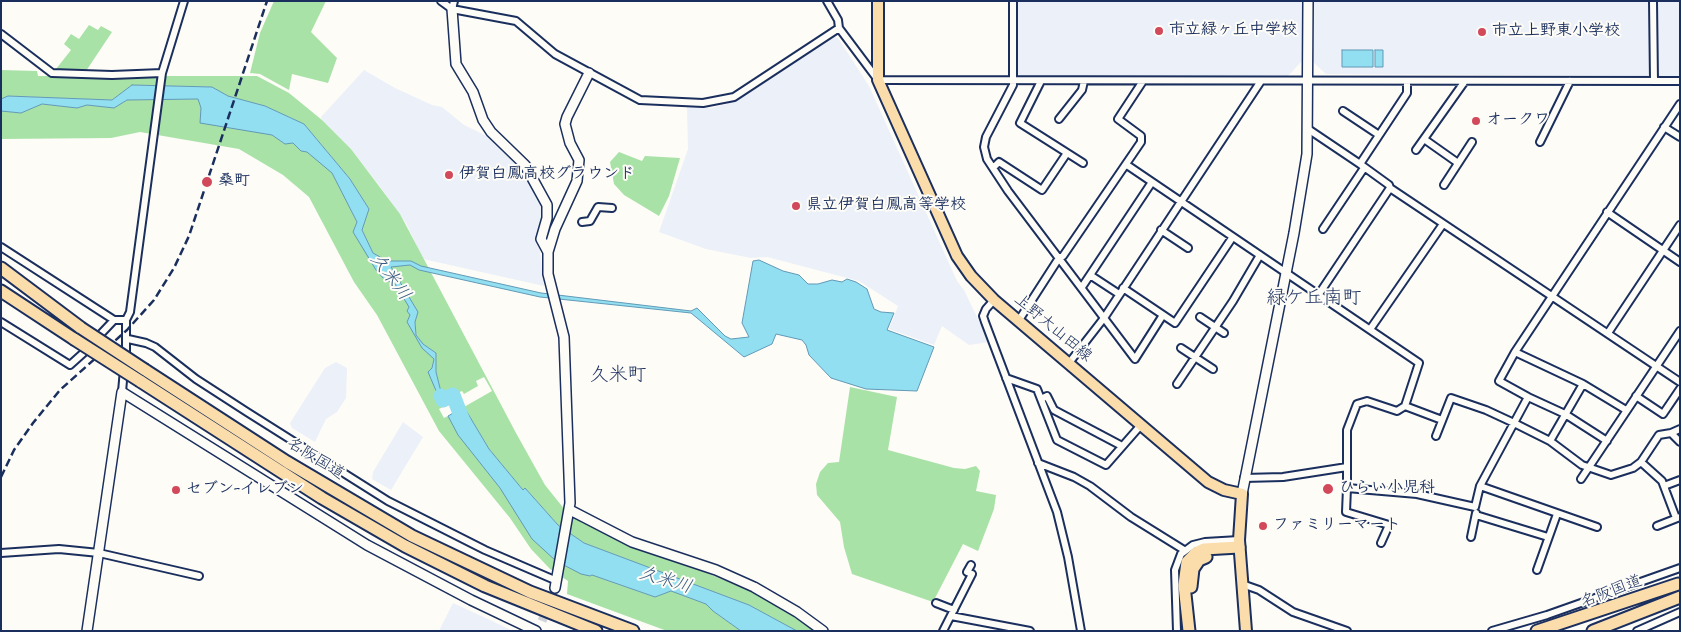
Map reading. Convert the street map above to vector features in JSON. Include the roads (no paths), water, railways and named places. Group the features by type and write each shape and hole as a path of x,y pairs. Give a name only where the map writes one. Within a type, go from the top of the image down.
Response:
{"highway":[{"path":"1,268 81,328"},
{"name":"名阪国道","path":"1,276 287,462 412,536 514,585 634,631"},
{"name":"名阪国道","path":"1,291 305,488 405,546 485,586 596,631"},
{"path":"1,298 74,339"},
{"path":"1189,631 1184,585 1187,562 1204,549 1239,547"},
{"path":"1196,631 1190,583 1196,564 1210,556 1239,547"},
{"path":"1537,631 1679,584"},
{"name":"名阪国道","path":"1556,631 1679,584"},
{"name":"名阪国道","path":"1594,630 1680,596"}],"main road":[{"name":"上野大山田線","path":"878,1 878,80 957,256 971,276 994,300 1208,482 1224,490 1242,494"},
{"path":"1242,494 1239,547 1246,631"}],"street":[{"path":"87,631 122,392 128,339 126,320 130,312 162,76 184,1"},
{"path":"441,1 516,22 555,54 640,100 703,103 719,102 734,97 839,28"},
{"path":"827,1 838,20 839,28 878,80 1680,81"},
{"path":"1013,1 1013,85 986,137 984,147 993,168 1135,359 1163,316"},
{"path":"1242,494 1244,478 1272,360 1303,181 1308,129 1308,1"},
{"path":"1654,1 1654,81"},
{"path":"453,5 456,64 473,92 483,120 491,132 525,165 546,205 547,218 541,239 548,252"},
{"path":"1,34 52,73 162,76"},
{"path":"128,339 146,343 155,348 196,379 269,427 388,500 494,554 557,582 570,513 564,337 548,274 548,252 555,229 577,181 578,160 570,143 565,124 566,117 589,73"},
{"path":"1041,81 1020,123 1083,163"},
{"path":"1059,119 1082,90 1084,81"},
{"path":"1019,320 1059,258 1063,256 1127,166 1141,142 1141,136 1118,120 1143,81"},
{"path":"1069,363 1104,318 1261,81"},
{"path":"1416,150 1465,81"},
{"path":"1323,228 1407,92 1406,82"},
{"path":"1540,142 1570,82"},
{"path":"1607,441 1565,414 1528,397 1500,381 1515,352 1551,296 1680,104"},
{"path":"1343,111 1379,135"},
{"path":"1664,127 1680,137"},
{"path":"1308,129 1389,185 1390,188 1680,382"},
{"path":"1424,139 1458,163"},
{"path":"1444,185 1472,142"},
{"path":"993,168 999,162 1042,190 1067,153"},
{"path":"1127,166 1181,201 1232,238 1371,328 1419,363 1404,406 1397,411 1367,401 1357,404 1347,430 1346,512 1388,525 1381,543"},
{"path":"1082,288 1152,182"},
{"path":"1319,294 1390,188"},
{"path":"582,222 590,221 598,207 612,208"},
{"path":"1607,212 1680,262"},
{"path":"1371,328 1443,224"},
{"path":"1608,333 1680,225"},
{"path":"1161,230 1188,248"},
{"path":"1090,274 1175,324 1232,238"},
{"path":"1,247 114,320 126,320"},
{"path":"1177,384 1260,255"},
{"path":"994,300 986,308 983,316 1063,534 1081,631"},
{"path":"1200,317 1224,333"},
{"path":"1,322 70,365 85,352 114,320"},
{"path":"1581,478 1680,331"},
{"path":"1181,348 1213,369"},
{"path":"1515,352 1583,384 1626,410"},
{"path":"1006,378 1037,389 1057,440 1106,465 1141,425"},
{"path":"1550,441 1583,384"},
{"path":"1636,396 1664,414 1680,389"},
{"path":"122,392 367,545 471,600 537,631 542,621"},
{"path":"1041,399 1047,396 1054,410 1122,446"},
{"path":"1471,537 1480,486 1528,397"},
{"path":"1436,436 1450,398 1486,410 1514,423 1550,441 1589,467 1611,475 1633,468 1641,462 1659,434 1671,433 1680,429"},
{"path":"1404,406 1442,420"},
{"path":"1671,433 1680,442"},
{"path":"1641,462 1664,486 1678,518 1657,526"},
{"path":"1038,463 1074,477 1090,486 1131,517 1184,550"},
{"path":"1244,478 1283,477 1347,467"},
{"path":"1664,486 1680,480"},
{"path":"1480,486 1597,527"},
{"path":"1347,488 1417,494 1475,507"},
{"path":"570,513 632,542 716,570 754,587 797,612 823,631"},
{"path":"1537,570 1557,514"},
{"path":"1476,515 1548,537"},
{"path":"1177,631 1175,570 1184,550 1205,542 1239,547"},
{"path":"1,553 59,549 98,553 199,576"},
{"path":"943,631 972,574 967,572 971,565"},
{"path":"1492,631 1547,615 1680,568"},
{"path":"1242,584 1259,590 1293,612 1347,631"},
{"path":"936,603 953,613 1030,631"},
{"path":"1637,631 1680,612"}],"water":[{"path":"1342,50 1373,50 1373,67 1342,67"},
{"path":"1375,50 1383,50 1383,67 1375,67"},
{"path":"132,85 212,87 228,96 265,106 304,124 350,179 369,209 362,230 373,253 387,261 411,261 421,266 541,293 691,311 697,308 725,336 731,339 749,337 742,323 753,261 759,260 783,271 799,275 808,284 818,284 832,280 842,282 847,279 856,282 867,289 874,309 881,312 894,313 887,330 934,347 917,391 866,389 831,378 809,355 806,345 802,340 776,334 772,344 744,357 691,313 540,297 419,270 410,265 391,267 418,312 415,322 416,335 423,344 436,353 436,372 441,392 453,395 455,399 443,407 428,372 432,368 434,359 422,348 407,322 410,315 407,311 409,307 395,284 384,279 376,270 353,232 357,222 332,173 307,152 301,151 293,143 285,144 272,135 200,123 201,108 198,99 127,100 114,108 87,105 77,108 42,104 21,113 1,111 1,99 8,96 112,100"},
{"path":"464,407 489,449 523,490 525,488 558,525 584,543 749,605 797,631 741,631 706,604 671,591 655,597 592,575 581,574 556,561 532,539 500,488 458,435 448,416"}],"waterway":[{"name":"久米川","path":"441,396 443,400 453,395 466,429"}],"tunnel":[{"path":"542,621 555,588"}],"railway":[{"path":"1,477 14,450 60,390 127,330 154,300 174,268 189,236 267,1"}],"place":[{"name":"市立緑ヶ丘中学校","path":"1159,31"},
{"name":"市立上野東小学校","path":"1482,32"},
{"name":"オークワ","path":"1476,121"},
{"name":"伊賀白鳳高校グラウンド","path":"449,175"},
{"name":"桑町","path":"207,182"},
{"name":"県立伊賀白鳳高等学校","path":"796,206"},
{"name":"ひらい小児科","path":"1328,489"},
{"name":"セブン-イレブン","path":"176,490"},
{"name":"ファミリーマート","path":"1263,526"}],"district":[{"name":"緑ケ丘南町","path":"1314,300"},
{"name":"久米町","path":"618,377"}]}
